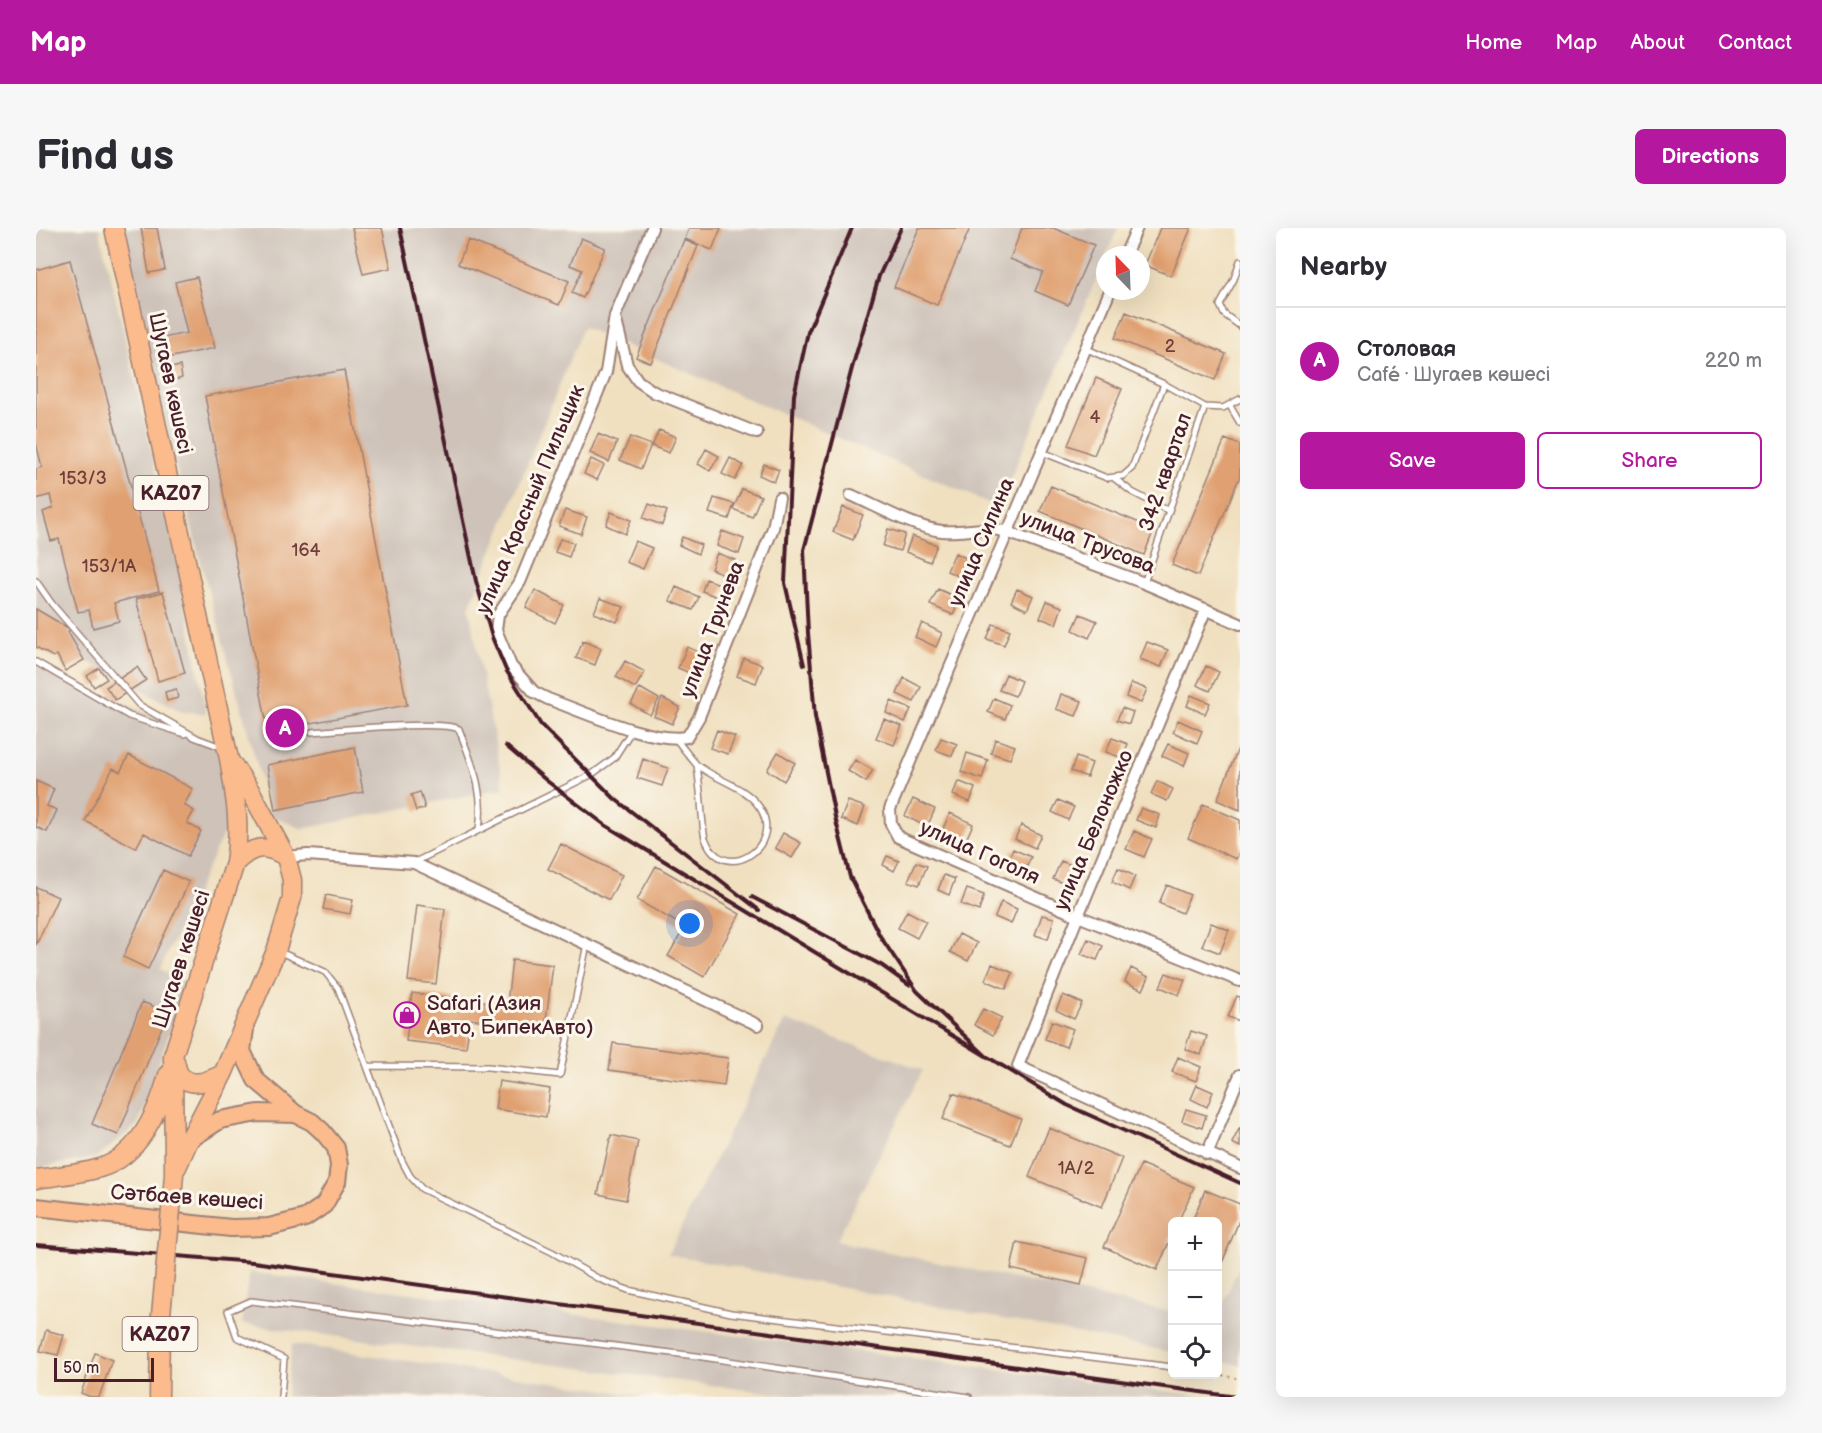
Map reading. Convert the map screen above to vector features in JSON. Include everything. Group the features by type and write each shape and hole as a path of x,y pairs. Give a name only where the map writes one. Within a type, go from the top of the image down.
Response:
{"highway":[{"name":"Шугаев көшесі","path":"114,228 239,816 235,863 173,1056 174,1174 160,1326 159,1397"},
{"name":"Шугаев көшесі","path":"223,1074 276,951 292,898 292,880 286,857 251,792 227,754"},
{"path":"235,863 246,851 263,848 273,849 286,857"},
{"path":"173,1056 180,1075 192,1083 205,1083 223,1074"},
{"path":"36,1179 101,1168 122,1156 139,1140 150,1123 163,1093 173,1056"},
{"name":"KAZ07","path":"189,1140 223,1074"},
{"name":"Шугаев көшесі","path":"174,1174 189,1140"}],"main road":[{"name":"Сәтбаев көшесі","path":"36,1207 231,1228 269,1227 305,1218 324,1205 337,1182 339,1165 336,1148 312,1122 296,1114 256,1080 242,1051 246,1019"},
{"path":"189,1140 220,1120 258,1113 296,1114"}],"street":[{"name":"улица Красный Пильщик","path":"633,730 534,692 512,666 495,630 498,615 520,582 606,372 615,316 652,228"},
{"path":"1129,246 1137,228"},
{"name":"улица Силина","path":"890,810 1106,300"},
{"path":"615,316 627,365 638,381 654,392 757,434"},
{"name":"улица Трусова","path":"851,495 917,524 942,531 995,528 1144,583 1240,624"},
{"name":"улица Трунева","path":"675,739 687,737 699,717 773,528 779,498"},
{"name":"улица Белоножко","path":"1206,609 1018,1066 1207,1154"},
{"path":"633,730 651,736 675,739"},
{"name":"улица Гоголя","path":"890,810 891,824 898,837 1078,916 1240,981"},
{"path":"286,857 308,855 414,862 758,1025"},
{"path":"1240,1075 1207,1154 1240,1168"}],"lane":[{"path":"1240,261 1234,279 1220,305 1224,314 1240,327"},
{"path":"1085,348 1164,384 1205,406 1223,408 1240,399"},
{"path":"1041,451 1100,476 1114,478 1123,476 1132,468 1164,384"},
{"name":"342 квартал","path":"1144,583 1205,406"},
{"path":"1230,406 1240,423"},
{"path":"1114,478 1132,492 1169,510"},
{"path":"36,581 52,604 139,705 227,754"},
{"path":"36,662 129,716 196,738"},
{"path":"312,732 430,725 452,726 459,729 482,799 479,829"},
{"path":"414,862 591,775 614,758 633,730"},
{"path":"675,739 697,765 746,793 761,810 766,822 765,832 761,844 753,854 737,861 721,859 711,849 705,837 697,765"},
{"path":"367,1066 488,1067 560,1075 587,943"},
{"path":"276,951 325,972 338,988 402,1161 410,1176 422,1189 552,1252 599,1279 628,1290 731,1313 1168,1366"},
{"path":"281,1397 284,1359 237,1337 228,1311 250,1301 696,1356 969,1397"}],"path":[{"path":"1222,1375 1240,1379"}],"shaded area":[{"path":"36,228 99,228 180,574 206,713 183,712 36,634"},
{"path":"115,228 1118,228 1110,246 1096,246 1096,279 998,507 583,327 469,608 504,788 302,829 271,815 201,563"},
{"path":"36,664 217,744 227,826 160,969 186,983 138,1124 96,1158 36,1168"},
{"path":"785,1020 923,1070 836,1241 1168,1311 1168,1351 668,1254"},
{"path":"1240,1265 1240,1365 1222,1362 1222,1305"},
{"path":"249,1272 1210,1397 802,1397 242,1324"},
{"path":"292,1344 653,1397 286,1397"}],"building":[{"path":"141,228 157,228 165,270 149,273"},
{"path":"352,228 382,228 391,268 363,274"},
{"path":"689,228 721,228 712,250 685,239"},
{"path":"919,228 970,228 937,305 894,287"},
{"path":"1022,228 1053,228 1094,245 1068,305 1035,291 1043,272 1010,259"},
{"path":"1160,228 1191,228 1171,276 1150,267 1150,253"},
{"path":"581,238 605,248 583,298 572,293 582,270 570,265"},
{"path":"468,240 569,281 559,305 458,264"},
{"path":"684,240 698,246 651,363 636,357"},
{"path":"70,260 159,591 114,603 119,621 93,628 89,610 78,612 59,539 51,541 43,512 53,508 50,495 36,499 36,469 42,467 36,443 36,270"},
{"path":"197,277 215,348 162,359 158,339 187,333 175,282"},
{"path":"1126,312 1226,354 1215,380 1115,338"},
{"path":"180,366 182,378 168,382 166,369"},
{"path":"344,370 407,705 268,731 205,396"},
{"path":"1096,378 1122,389 1094,455 1068,445"},
{"path":"659,430 676,437 669,453 652,446"},
{"path":"598,434 617,442 609,462 590,453"},
{"path":"630,437 651,445 641,469 620,460"},
{"path":"1225,439 1240,445 1240,476 1198,576 1172,565"},
{"path":"706,449 719,456 710,471 698,464"},
{"path":"730,458 743,465 735,480 722,474"},
{"path":"591,459 604,465 597,480 584,474"},
{"path":"764,464 779,470 774,482 759,475"},
{"path":"1051,486 1154,529 1144,555 1040,511"},
{"path":"742,489 761,496 752,517 733,509"},
{"path":"714,498 734,504 729,519 709,513"},
{"path":"649,504 667,511 662,525 643,518"},
{"path":"843,507 863,515 853,540 833,532"},
{"path":"565,510 587,517 581,534 559,526"},
{"path":"611,512 631,520 625,534 606,525"},
{"path":"888,529 905,534 900,551 883,546"},
{"path":"722,531 744,539 739,554 717,546"},
{"path":"912,536 937,545 930,562 906,552"},
{"path":"682,537 701,545 698,554 679,545"},
{"path":"560,539 574,543 569,557 555,552"},
{"path":"635,541 652,548 643,569 626,562"},
{"path":"717,553 735,560 729,576 711,569"},
{"path":"955,553 973,561 965,579 947,571"},
{"path":"706,579 725,586 720,598 702,591"},
{"path":"676,587 699,597 693,610 670,601"},
{"path":"938,589 960,599 953,615 930,605"},
{"path":"1017,589 1033,596 1027,610 1011,602"},
{"path":"535,590 564,605 555,623 526,608"},
{"path":"163,592 185,673 158,681 136,599"},
{"path":"600,598 624,607 617,622 594,613"},
{"path":"1047,601 1062,607 1056,624 1040,618"},
{"path":"36,609 70,629 68,632 84,660 65,671 57,655 53,657 36,647"},
{"path":"1080,614 1097,621 1089,638 1073,630"},
{"path":"922,623 942,633 936,647 915,637"},
{"path":"993,624 1010,630 1004,645 987,639"},
{"path":"583,641 601,648 595,665 576,658"},
{"path":"1147,642 1168,650 1161,667 1140,659"},
{"path":"687,647 701,653 692,674 678,668"},
{"path":"744,658 763,665 756,683 737,676"},
{"path":"625,661 645,672 635,688 616,677"},
{"path":"1206,666 1219,672 1210,691 1197,685"},
{"path":"137,667 146,680 115,700 106,687"},
{"path":"99,668 107,679 94,687 87,676"},
{"path":"1006,674 1021,681 1015,696 999,690"},
{"path":"904,678 921,687 914,702 897,694"},
{"path":"1131,683 1147,689 1141,703 1126,697"},
{"path":"640,688 659,699 650,715 631,704"},
{"path":"176,689 178,698 167,701 165,692"},
{"path":"1061,694 1082,701 1076,716 1056,709"},
{"path":"1191,695 1210,703 1205,714 1187,706"},
{"path":"662,698 680,707 672,724 654,716"},
{"path":"994,698 1010,705 1005,719 988,712"},
{"path":"891,701 911,709 905,722 886,713"},
{"path":"1122,708 1133,712 1129,724 1117,720"},
{"path":"884,719 902,726 894,745 876,738"},
{"path":"1178,720 1202,731 1197,743 1173,732"},
{"path":"717,730 735,737 728,754 710,748"},
{"path":"941,738 957,744 952,756 936,750"},
{"path":"1112,738 1128,744 1122,758 1106,752"},
{"path":"995,739 1015,746 1010,759 991,753"},
{"path":"1168,744 1189,753 1184,766 1162,756"},
{"path":"1240,744 1240,810 1217,800"},
{"path":"355,747 363,792 275,810 267,765"},
{"path":"778,752 795,763 784,781 767,770"},
{"path":"967,753 988,760 982,779 961,772"},
{"path":"129,755 193,789 184,805 194,811 187,823 201,831 188,856 144,833 136,848 85,821 113,768 120,772"},
{"path":"1076,757 1092,763 1087,777 1071,771"},
{"path":"643,759 668,768 662,786 637,778"},
{"path":"855,760 873,770 866,782 848,771"},
{"path":"36,781 54,789 47,806 57,810 47,832 36,827"},
{"path":"958,781 975,788 970,802 953,795"},
{"path":"1157,781 1173,789 1167,801 1151,794"},
{"path":"420,792 425,808 416,811 411,795"},
{"path":"913,799 935,809 927,827 905,816"},
{"path":"1058,800 1074,807 1068,820 1052,812"},
{"path":"848,801 865,807 858,826 841,819"},
{"path":"1203,804 1240,820 1240,850 1236,859 1188,838"},
{"path":"1141,808 1160,815 1156,828 1136,820"},
{"path":"950,813 973,824 965,842 942,831"},
{"path":"1021,825 1041,835 1035,848 1015,839"},
{"path":"1134,831 1152,839 1144,857 1126,849"},
{"path":"783,833 801,843 792,858 775,848"},
{"path":"561,844 622,875 609,900 548,869"},
{"path":"1013,849 1031,857 1024,873 1006,865"},
{"path":"887,856 899,861 894,871 883,865"},
{"path":"1061,861 1078,868 1071,886 1053,879"},
{"path":"916,862 927,866 919,885 908,881"},
{"path":"656,866 740,914 704,977 668,956 685,927 637,900"},
{"path":"1118,868 1135,876 1129,890 1112,882"},
{"path":"163,870 189,882 148,969 123,957"},
{"path":"944,875 955,879 949,895 938,890"},
{"path":"1167,885 1190,895 1182,913 1159,903"},
{"path":"36,887 58,897 36,945"},
{"path":"967,889 984,895 979,911 961,904"},
{"path":"326,895 353,900 350,914 323,909"},
{"path":"1001,902 1017,909 1011,924 995,917"},
{"path":"417,905 445,909 436,984 408,981"},
{"path":"907,911 926,921 917,938 898,928"},
{"path":"1042,915 1054,918 1048,939 1035,935"},
{"path":"1211,923 1229,930 1220,953 1202,946"},
{"path":"959,934 977,943 968,961 950,952"},
{"path":"1088,939 1103,946 1097,960 1081,954"},
{"path":"512,960 553,965 545,1028 470,1019 466,1048 406,1041 412,993 507,1004"},
{"path":"992,964 1013,973 1006,989 985,980"},
{"path":"1131,968 1149,977 1143,990 1125,982"},
{"path":"1166,973 1185,980 1179,995 1160,987"},
{"path":"1063,995 1082,1003 1074,1019 1056,1010"},
{"path":"1237,996 1240,997 1240,1021 1228,1017"},
{"path":"142,1002 168,1012 118,1135 92,1124"},
{"path":"983,1009 1002,1018 993,1035 974,1025"},
{"path":"1052,1021 1073,1029 1066,1047 1045,1039"},
{"path":"1191,1031 1207,1036 1201,1055 1185,1049"},
{"path":"613,1043 728,1058 724,1086 609,1070"},
{"path":"1178,1057 1201,1067 1196,1081 1172,1072"},
{"path":"499,1081 550,1089 546,1117 495,1109"},
{"path":"1197,1085 1213,1092 1207,1107 1191,1099"},
{"path":"953,1093 1021,1119 1010,1145 943,1119"},
{"path":"1186,1109 1206,1115 1202,1128 1182,1121"},
{"path":"1240,1127 1240,1147 1232,1143"},
{"path":"1049,1128 1122,1158 1102,1207 1029,1177"},
{"path":"611,1135 638,1141 626,1200 598,1194"},
{"path":"1141,1164 1194,1187 1180,1217 1168,1217 1168,1244 1157,1270 1104,1247"},
{"path":"1205,1190 1240,1204 1240,1218 1222,1263 1222,1217 1194,1217"},
{"path":"1017,1242 1088,1258 1081,1285 1011,1269"},
{"path":"46,1330 64,1335 58,1355 40,1351"},
{"path":"95,1353 112,1360 99,1397 91,1397 81,1393"}],"railway":[{"path":"400,228 476,581 492,637 506,670 541,725 615,799 759,910"},
{"path":"804,665 785,583 794,395 808,332 852,228"},
{"path":"901,228 879,276 804,550 815,717 835,817 850,877 880,936 917,991 985,1055"},
{"path":"506,746 605,825 1067,1105 1240,1183"},
{"path":"752,897 881,965 909,985"},
{"path":"36,1245 253,1262 1237,1397"}],"place":[{"name":"Столовая","path":"285,728"},
{"name":"Safari (Азия Авто, БипекАвто)","path":"407,1015"}]}
